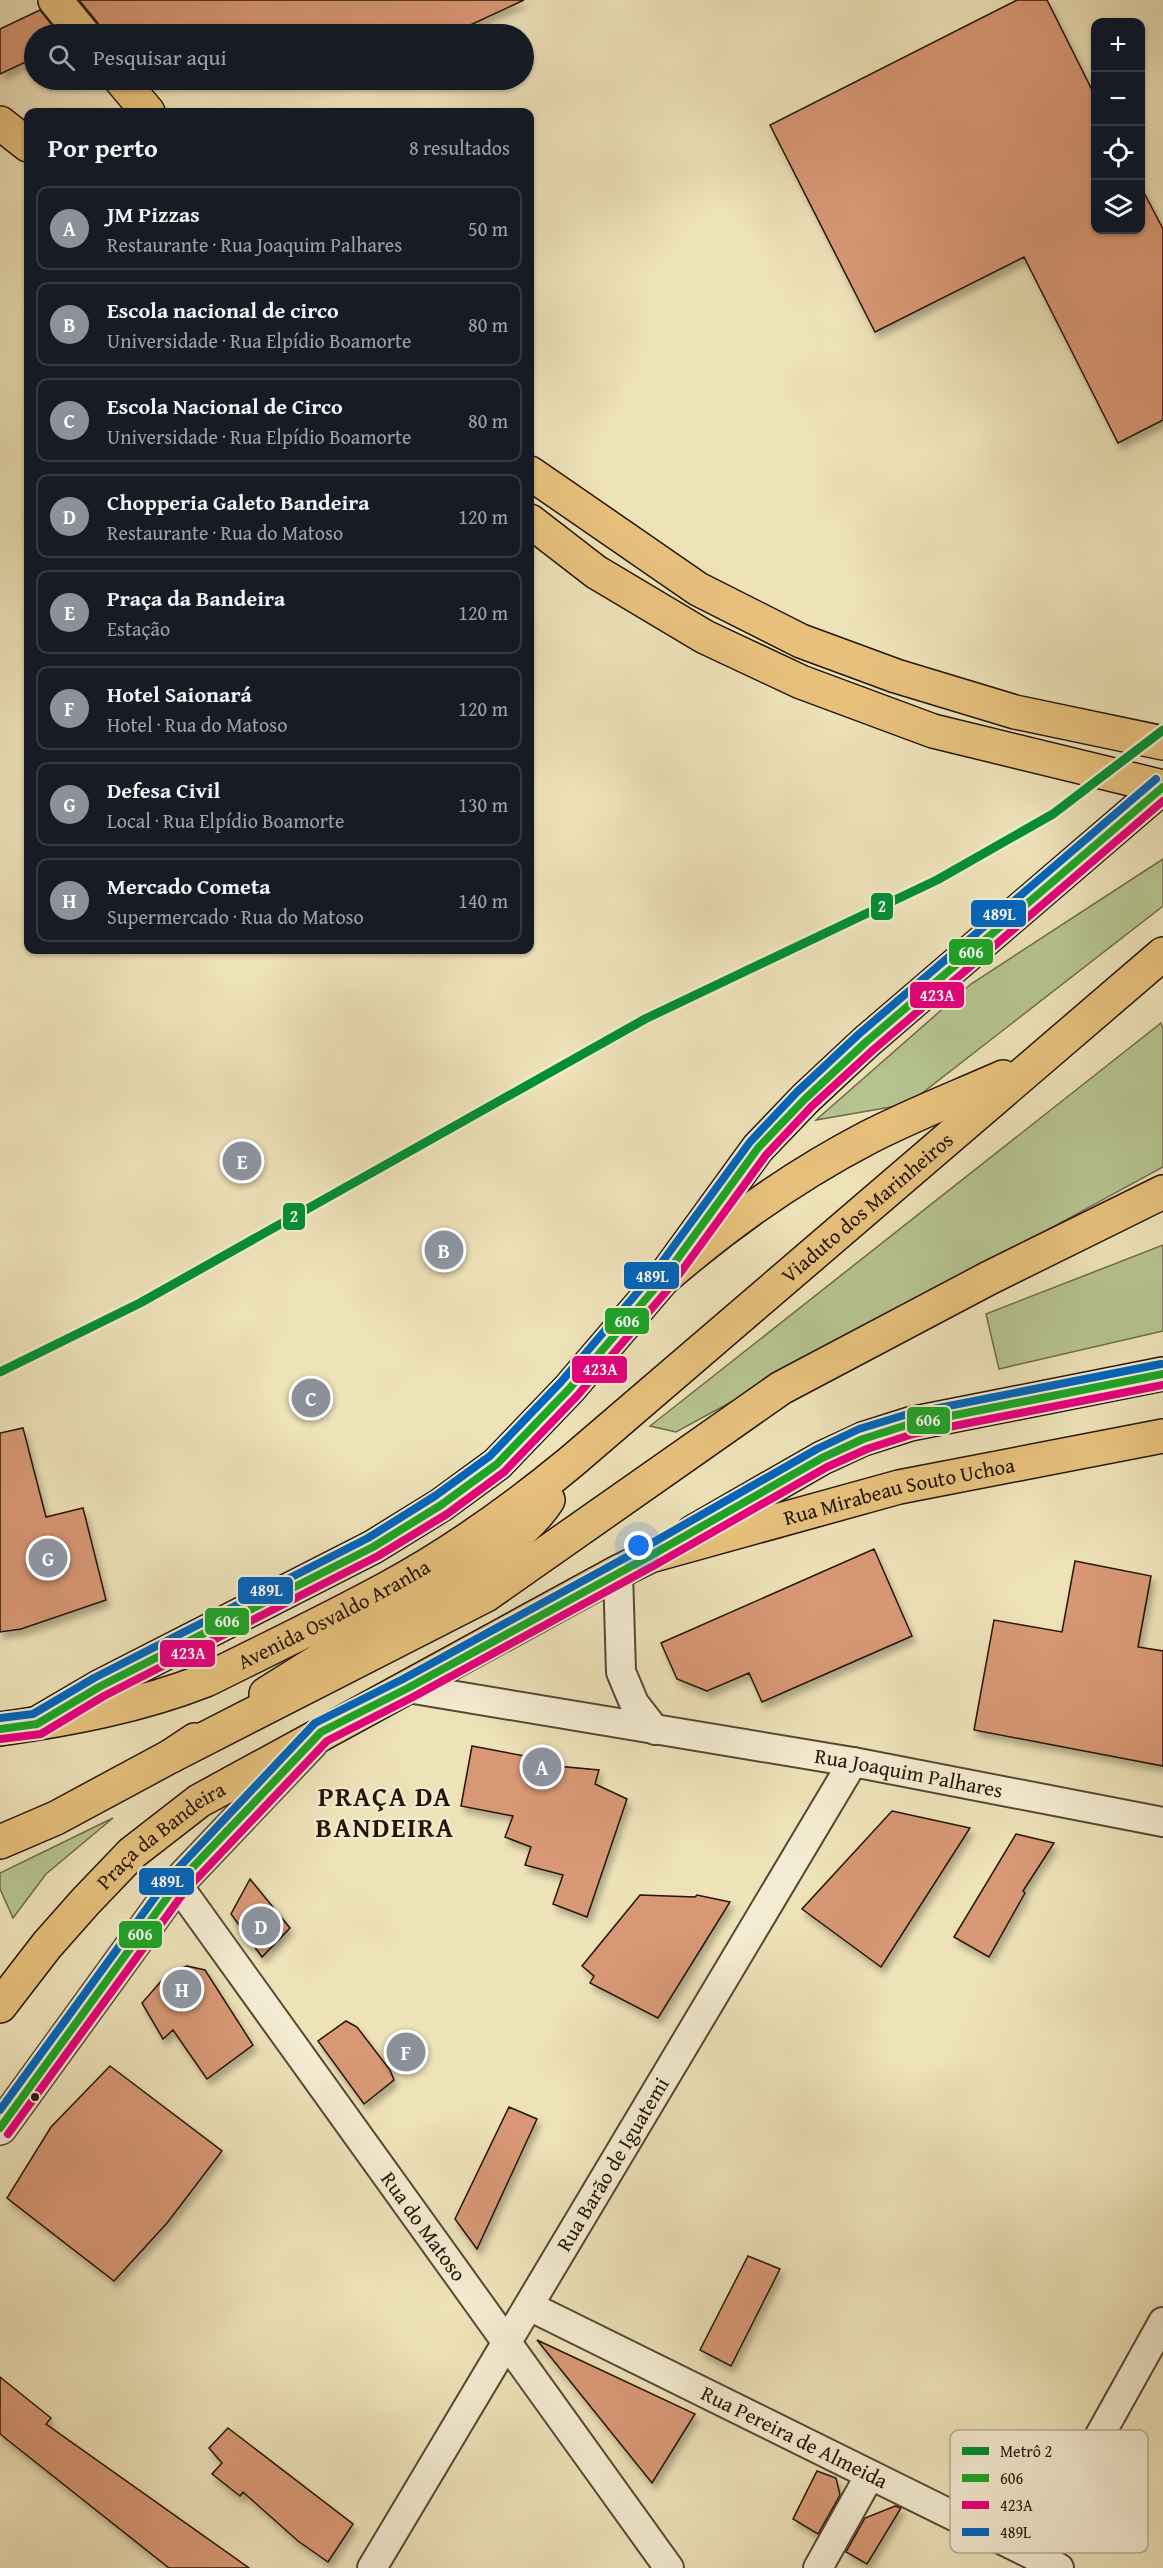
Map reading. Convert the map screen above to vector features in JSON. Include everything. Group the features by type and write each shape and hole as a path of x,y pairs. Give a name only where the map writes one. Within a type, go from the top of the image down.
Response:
{"main road":[{"path":"55,0 75,24"},
{"path":"129,90 145,108"},
{"path":"0,123 24,142"},
{"path":"534,476 698,589 801,641 896,676 1015,712 1163,743"},
{"path":"534,524 596,572 705,637 801,682 933,731 1163,787"},
{"path":"37,1724 99,1687 373,1547 441,1505 496,1464 570,1389 662,1280 758,1148 806,1099 866,1042 1163,787"},
{"name":"Viaduto dos Marinheiros","path":"571,1462 1163,954"},
{"path":"662,1280 712,1236 755,1206 869,1137 1034,1063"},
{"path":"0,1842 56,1818 171,1756 486,1595 781,1388 988,1278 1163,1192"},
{"path":"650,1556 822,1458 862,1439 910,1424 1163,1374"},
{"name":"Rua Mirabeau Souto Uchoa","path":"321,1732 408,1688 650,1556 899,1487 1163,1436"},
{"path":"171,1756 317,1661 469,1570 509,1540 541,1511 571,1462"},
{"name":"Avenida Osvaldo Aranha","path":"0,1729 122,1707 179,1691 216,1675 388,1588 530,1496 571,1462"},
{"name":"Praça da Bandeira","path":"0,2128 177,1884 321,1732"},
{"name":"Praça da Bandeira","path":"0,2006 55,1936 132,1853 199,1801 321,1732"}],"street":[{"path":"618,1572 621,1672 634,1702 655,1730"},
{"name":"Rua Joaquim Palhares","path":"408,1688 853,1762 1163,1822"},
{"name":"Rua Barão de Iguatemi","path":"372,2568 853,1762"},
{"name":"Rua do Matoso","path":"177,1884 669,2568"},
{"name":"Rua Pereira de Almeida","path":"529,2306 950,2514"},
{"path":"1103,2430 1163,2322"},
{"path":"818,2568 870,2475"},
{"name":"Rua Pereira de Almeida","path":"1029,2553 1059,2568"}],"green space":[{"path":"1163,859 1163,906 908,1104 816,1120 971,984"},
{"path":"1161,1023 1163,1029 1163,1167 676,1432 650,1426"},
{"path":"1163,1245 1163,1331 999,1369 986,1314"},
{"path":"113,1818 46,1874 13,1918 0,1889 0,1873"}],"building":[{"path":"79,0 524,0 472,24 98,23"},
{"path":"1017,0 1047,0 1091,88 1091,234 1145,234 1145,195 1163,229 1163,420 1118,443 1024,257 875,332 770,125"},
{"path":"40,10 51,24 24,24 24,63 0,74 0,29"},
{"path":"23,1428 46,1517 83,1508 106,1600 21,1629 0,1632 0,1433"},
{"path":"874,1549 912,1636 762,1702 749,1673 707,1691 677,1679 661,1643"},
{"path":"1075,1561 1151,1576 1138,1647 1163,1651 1163,1766 974,1730 994,1620 1062,1632"},
{"path":"472,1746 557,1762 556,1766 599,1770 595,1784 627,1799 587,1917 553,1904 563,1875 525,1865 531,1847 505,1837 513,1816 461,1806"},
{"path":"892,1811 970,1828 881,1967 802,1909"},
{"path":"1016,1834 1054,1843 1023,1891 1025,1893 989,1957 954,1937"},
{"path":"250,1879 290,1928 262,1957 231,1914"},
{"path":"640,1895 695,1897 697,1895 730,1902 658,2018 590,1983 594,1976 582,1966"},
{"path":"187,1966 205,1970 253,2045 207,2079 173,2030 163,2039 142,2003 170,1971"},
{"path":"346,2021 357,2027 390,2070 394,2080 364,2104 318,2041"},
{"path":"110,2066 222,2151 167,2223 114,2281 7,2198 51,2127"},
{"path":"509,2107 537,2119 477,2249 455,2219"},
{"path":"748,2256 780,2269 731,2366 700,2350"},
{"path":"537,2340 695,2414 652,2483"},
{"path":"0,2377 51,2418 46,2424 249,2568 169,2568 0,2434"},
{"path":"228,2428 353,2524 328,2562 298,2541 243,2492 240,2496 212,2474 222,2463 209,2448"},
{"path":"817,2471 836,2478 840,2495 818,2534 793,2519"},
{"path":"895,2506 901,2508 867,2564 846,2552 865,2518"}],"metro line":[{"name":"2","path":"0,1372 140,1303 645,1019 937,880 1053,814 1163,730"}],"transit line":[{"name":"489L","path":"0,1718 33,1714 94,1678 368,1538 435,1496 490,1456 561,1382 654,1273 750,1142 797,1092 859,1034 1156,779"},
{"name":"606","path":"0,1729 37,1724 99,1687 373,1547 441,1505 497,1464 569,1389 662,1280 758,1148 805,1099 866,1042 1163,787"},
{"name":"423A","path":"1,1739 41,1734 104,1696 378,1556 447,1514 504,1472 577,1396 670,1287 766,1155 812,1106 873,1050 1163,801"},
{"name":"489L","path":"0,2110 169,1878 315,1723 403,1679 645,1547 817,1449 859,1429 908,1414 1161,1364"},
{"name":"606","path":"0,2128 177,1884 321,1732 408,1688 650,1556 822,1458 863,1439 910,1424 1163,1374"},
{"name":"423A","path":"8,2134 185,1891 327,1741 413,1697 655,1565 827,1467 867,1449 913,1434 1163,1385"}],"place":[{"name":"Praça da Bandeira","path":"242,1161"},
{"name":"Escola nacional de circo","path":"444,1250"},
{"name":"Escola Nacional de Circo","path":"311,1398"},
{"name":"Defesa Civil","path":"48,1558"},
{"name":"JM Pizzas","path":"542,1767"},
{"name":"Chopperia Galeto Bandeira","path":"261,1926"},
{"name":"Mercado Cometa","path":"182,1989"},
{"name":"Hotel Saionará","path":"406,2052"}],"district":[{"name":"PRAÇA DA BANDEIRA","path":"385,1812"}]}
